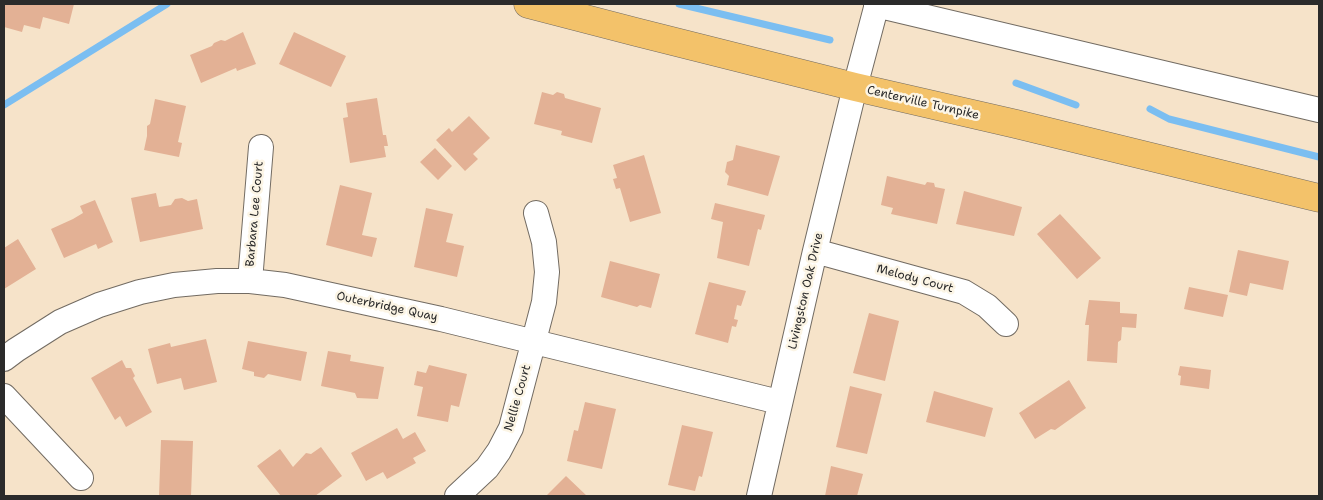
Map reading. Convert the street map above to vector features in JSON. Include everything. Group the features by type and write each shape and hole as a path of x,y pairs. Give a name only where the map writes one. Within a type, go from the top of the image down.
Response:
{"main road":[{"name":"Centerville Turnpike","path":"528,4 855,87 1319,198"}],"street":[{"name":"Livingston Oak Drive","path":"759,496 815,252 877,4"},
{"path":"877,4 1319,110"},
{"name":"Barbara Lee Court","path":"250,281 261,147"},
{"name":"Nellie Court","path":"457,496 491,462 511,428 544,302 547,272 544,242 536,213"},
{"name":"Melody Court","path":"815,252 964,292 987,306 1006,324"},
{"name":"Outerbridge Quay","path":"4,359 60,322 99,305 140,292 174,285 250,281 285,285 441,319 780,402"},
{"path":"4,396 81,478"}],"building":[{"path":"4,4 74,4 69,24 43,17 40,29 24,25 22,32 4,27"},
{"path":"243,32 256,64 237,71 236,68 201,83 190,55"},
{"path":"294,32 346,56 331,87 279,64"},
{"path":"542,92 553,95 557,92 564,94 565,98 601,108 592,143 561,135 562,131 534,124"},
{"path":"377,98 383,135 386,135 388,146 384,146 386,157 350,163 343,118 348,117 346,103"},
{"path":"155,99 186,106 178,142 182,143 179,157 144,150 147,126 150,124"},
{"path":"469,116 490,138 473,154 478,159 465,171 436,140 449,128 452,132"},
{"path":"736,145 780,156 768,196 727,185 729,176 725,172 727,162 733,160"},
{"path":"435,148 452,166 438,180 420,162"},
{"path":"644,155 661,213 630,222 620,188 616,189 613,179 617,178 613,165"},
{"path":"887,176 925,185 927,182 934,183 935,187 945,189 937,224 891,214 893,208 881,205"},
{"path":"340,185 372,193 362,235 377,238 372,257 326,245"},
{"path":"964,191 1022,207 1014,236 956,224"},
{"path":"156,193 159,207 171,205 175,199 182,198 188,201 197,199 203,229 140,242 131,198"},
{"path":"95,200 113,242 98,249 96,244 64,258 51,229 83,213 80,206"},
{"path":"715,203 765,215 761,230 758,229 749,266 717,258 723,222 711,219"},
{"path":"426,208 453,214 446,242 464,246 457,277 414,267"},
{"path":"1060,214 1101,258 1077,279 1037,234"},
{"path":"18,239 36,269 4,289 4,248"},
{"path":"1238,250 1289,261 1283,290 1250,283 1247,296 1229,292"},
{"path":"610,261 660,274 651,308 640,305 637,307 601,297"},
{"path":"709,282 746,291 741,306 737,305 734,319 738,320 736,327 732,326 728,343 695,334"},
{"path":"1189,287 1228,295 1223,317 1184,309"},
{"path":"1089,300 1120,302 1120,313 1137,314 1136,328 1122,327 1121,340 1118,342 1117,363 1087,361 1089,325 1085,325"},
{"path":"869,313 899,321 885,381 853,373"},
{"path":"206,339 217,382 184,390 181,378 157,384 148,349 170,343 171,347"},
{"path":"248,341 307,352 301,381 268,374 264,378 254,376 254,372 242,369"},
{"path":"328,351 351,355 350,361 384,367 378,399 357,398 355,393 321,386"},
{"path":"122,360 126,368 131,368 135,376 133,378 152,412 126,427 120,416 115,420 91,378"},
{"path":"429,365 467,374 459,407 451,405 448,422 417,416 423,387 414,385 417,371 426,373"},
{"path":"1180,366 1211,370 1209,389 1180,385 1181,376 1178,375"},
{"path":"1069,380 1086,408 1055,430 1051,429 1035,439 1019,413"},
{"path":"850,386 882,394 867,454 836,447"},
{"path":"934,391 993,408 985,437 926,422"},
{"path":"585,402 616,409 602,469 567,461 574,430 578,431"},
{"path":"682,425 713,432 702,477 699,476 695,491 668,485"},
{"path":"397,428 403,439 415,432 426,451 413,458 416,463 387,479 383,472 366,481 351,453"},
{"path":"161,440 193,441 191,496 159,496"},
{"path":"321,447 342,476 315,496 281,496 257,466 280,449 293,467 306,453 311,454"},
{"path":"831,466 863,474 857,496 825,496"},
{"path":"566,476 587,496 546,496"}],"waterway":[{"path":"4,105 167,4"},
{"path":"679,4 830,40"},
{"path":"1016,83 1076,105"},
{"path":"1150,109 1169,119 1319,157"}]}
